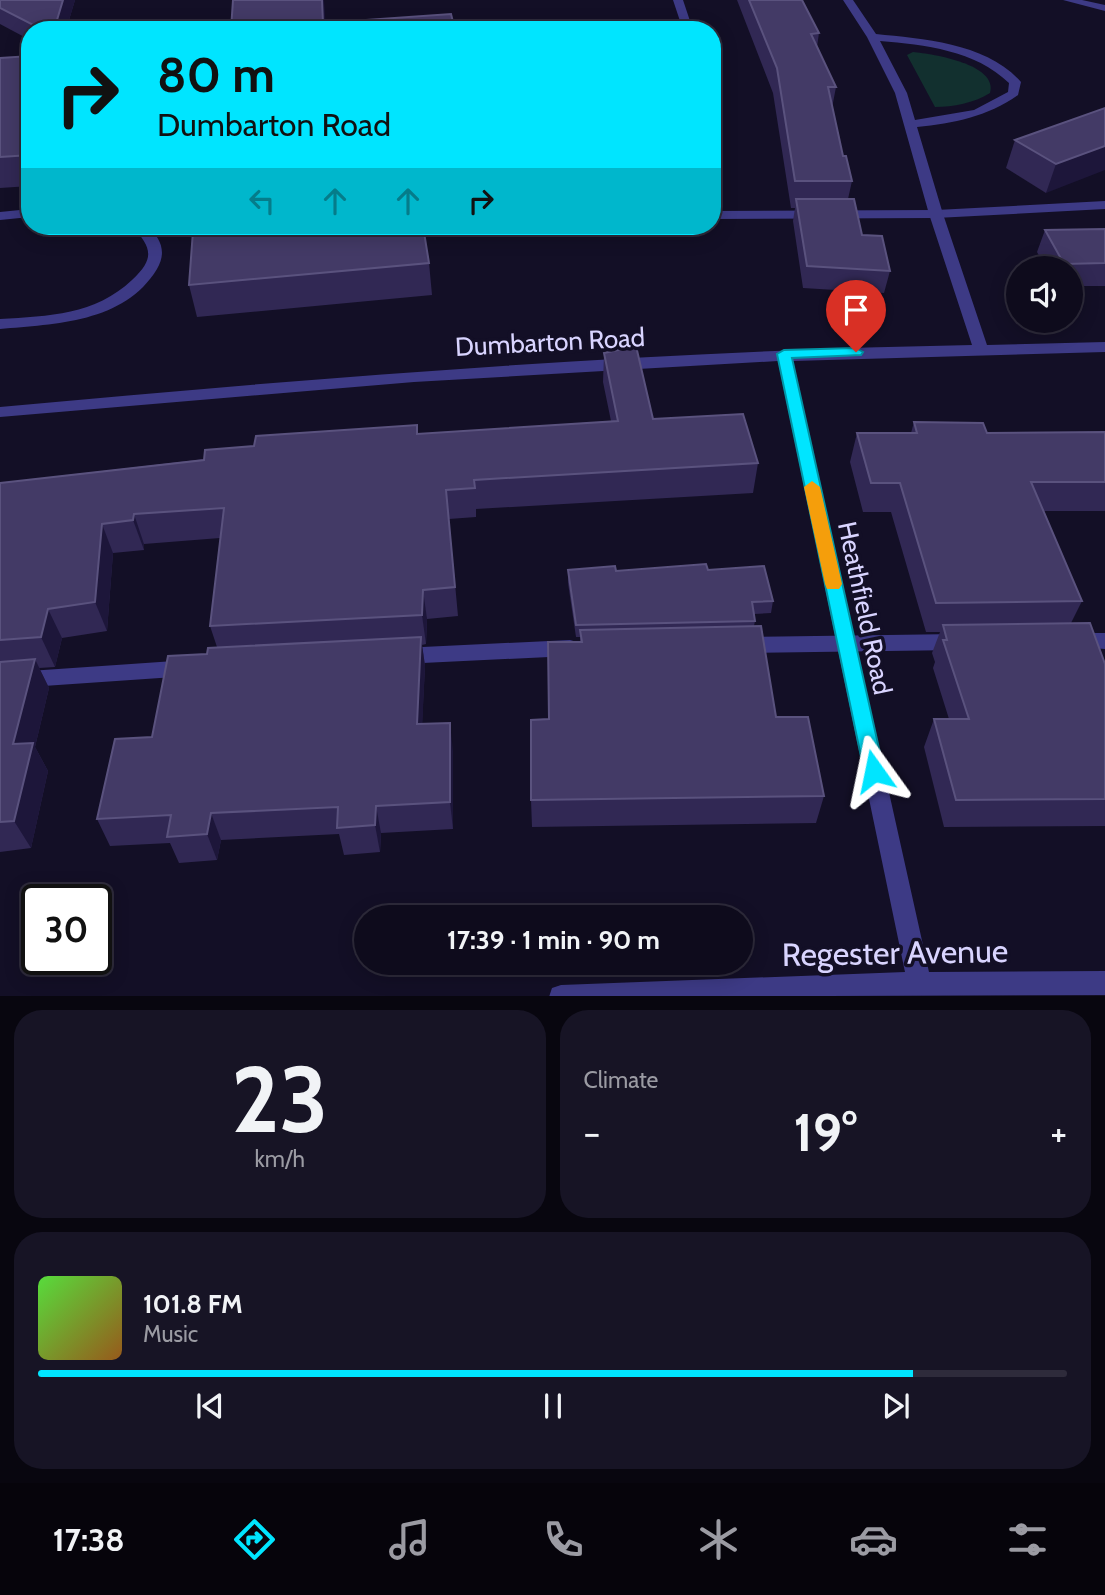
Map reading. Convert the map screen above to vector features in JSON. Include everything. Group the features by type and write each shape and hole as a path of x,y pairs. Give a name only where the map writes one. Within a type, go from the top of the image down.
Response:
{"street":[{"path":"678,0 685,21"},
{"path":"848,0 872,37 901,93 936,214 981,349"},
{"path":"1068,0 1105,8"},
{"path":"872,37 944,48 984,60 1008,72 1015,82 1014,93 989,110 962,118 911,124"},
{"path":"721,215 936,214 1105,205"},
{"path":"0,216 21,214"},
{"path":"0,324 84,316 120,300 153,265 157,250 150,235"},
{"name":"Dumbarton Road","path":"0,412 427,374 784,354 1105,347"},
{"name":"Heathfield Road","path":"784,354 921,990"},
{"path":"1055,641 1105,641"},
{"path":"725,645 978,642"},
{"path":"376,658 593,647"},
{"path":"0,681 214,666"},
{"name":"Regester Avenue","path":"561,996 921,990 1105,983"}],"green space":[{"path":"913,52 948,58 974,68 990,83 990,93 963,104 935,107 907,55"}],"building":[{"path":"0,0 63,0 57,21 25,21 0,8"},
{"path":"233,0 322,0 323,21 232,21"},
{"path":"749,0 802,0 819,33 811,34 836,87 828,87 843,156 846,156 852,181 795,181 777,68"},
{"path":"451,14 453,21 351,21"},
{"path":"21,57 21,156 0,157 0,58"},
{"path":"1105,108 1105,146 1056,164 1015,140"},
{"path":"796,199 854,199 862,235 882,236 890,271 807,266"},
{"path":"1105,229 1105,263 1083,264 1083,256 1060,256 1045,230"},
{"path":"193,235 424,235 429,263 189,285"},
{"path":"636,346 653,419 743,414 758,463 474,480 475,488 446,490 455,587 423,590 422,615 210,626 224,508 134,514 133,520 102,524 95,602 48,609 41,637 0,640 0,483 204,460 205,450 254,446 256,436 417,425 417,434 618,421 604,353"},
{"path":"914,422 983,423 987,433 1105,432 1105,482 1031,482 1082,601 936,603 900,483 871,483 857,433 917,433"},
{"path":"706,564 708,570 764,566 773,601 752,602 755,621 576,625 568,570 615,566 616,571"},
{"path":"1090,623 1105,664 1105,799 956,800 934,719 969,719 943,640 947,640 943,625"},
{"path":"761,626 776,717 808,717 824,796 531,800 531,720 549,719 548,642 582,642 580,630"},
{"path":"421,637 417,724 450,723 450,802 376,806 375,825 337,828 338,807 211,813 207,834 167,837 171,815 97,819 115,739 152,737 168,656 207,654 208,648"},
{"path":"35,659 13,744 33,743 14,821 0,822 0,662"}],"slow traffic":[{"path":"812,487 833,584"}],"route":[{"path":"856,352 784,354 874,771"}]}
